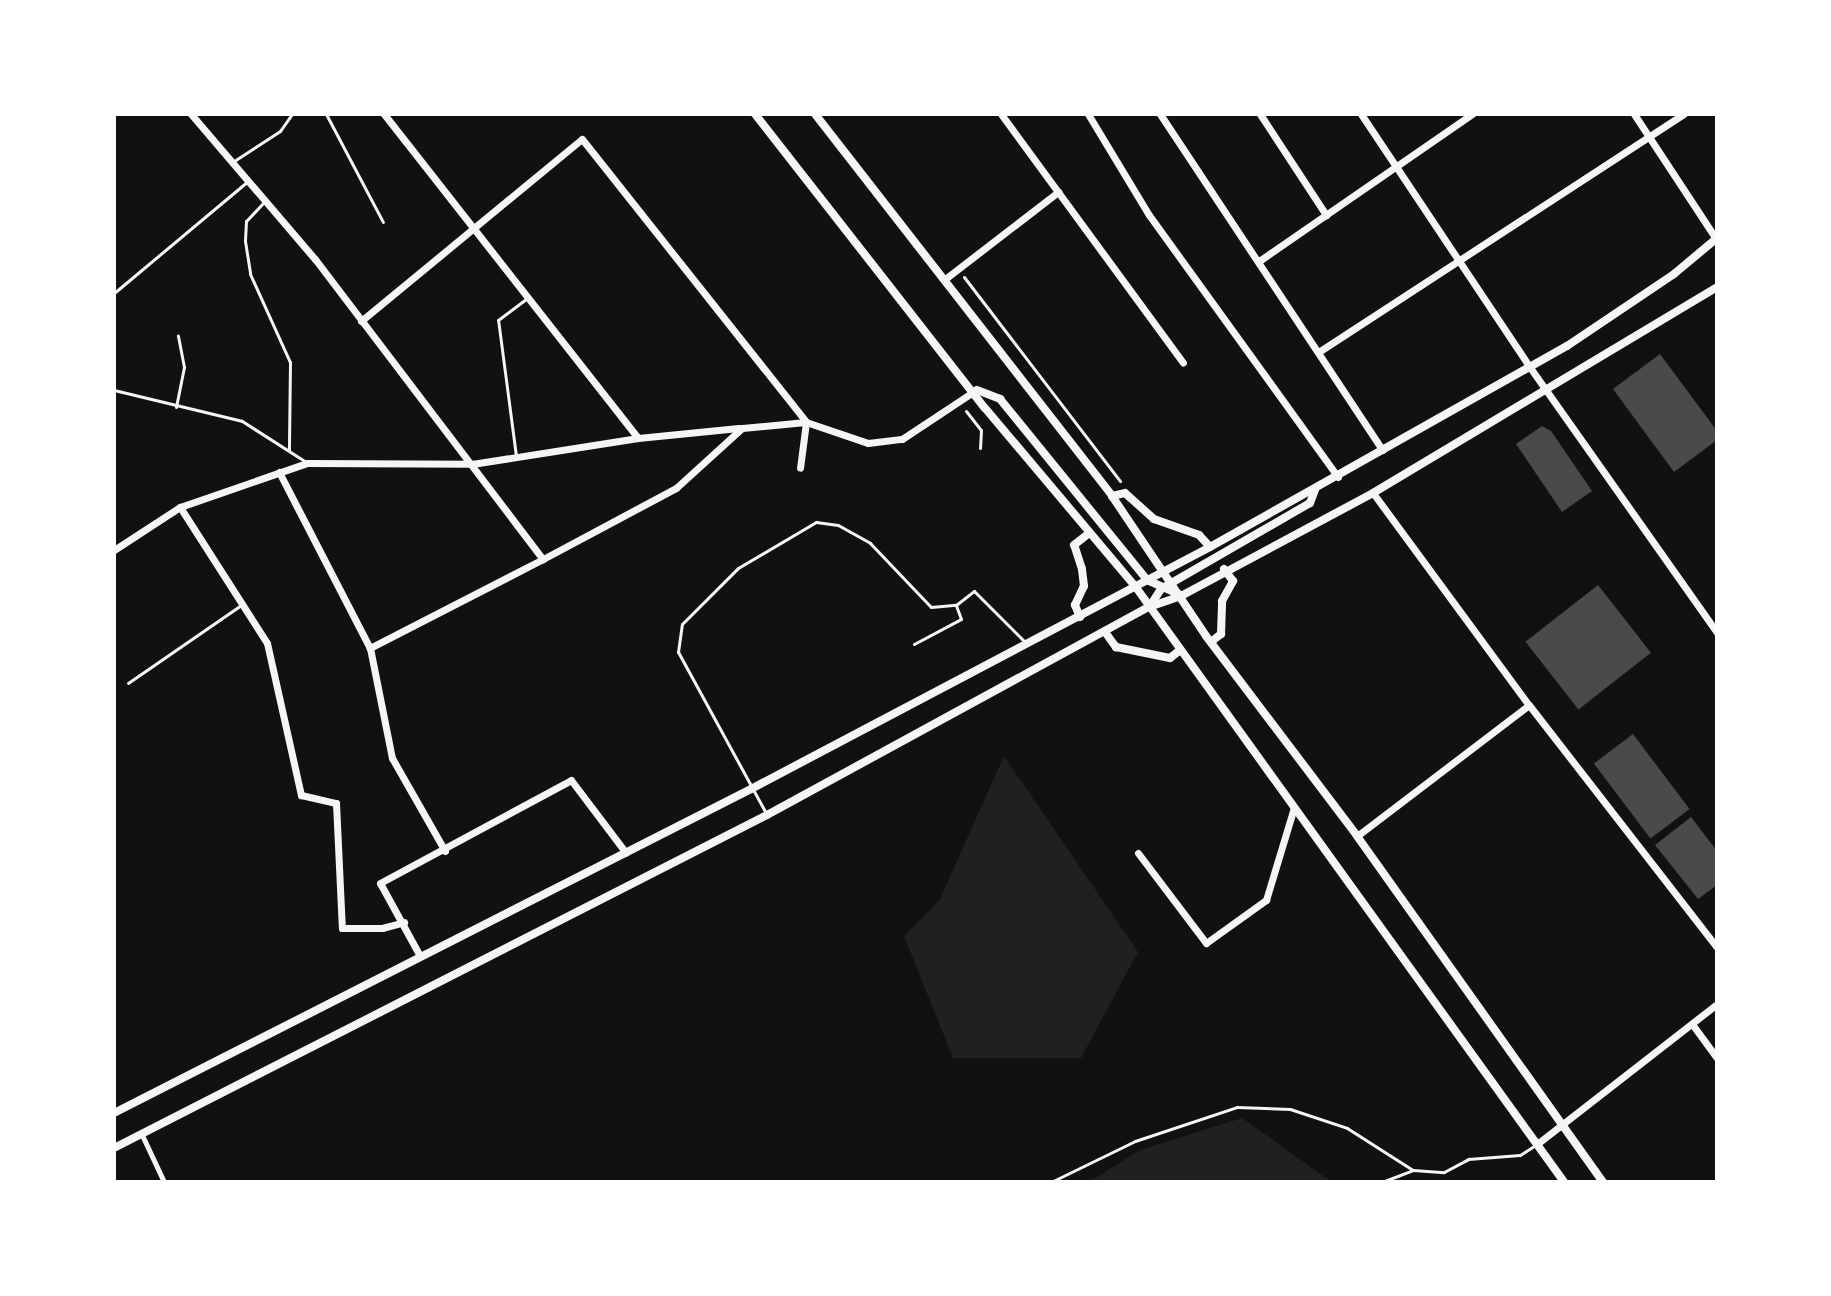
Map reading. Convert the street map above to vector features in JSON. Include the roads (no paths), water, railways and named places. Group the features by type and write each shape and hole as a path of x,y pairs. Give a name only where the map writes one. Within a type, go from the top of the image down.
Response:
{"street":[{"path":"191,114 265,200 361,321 543,559"},
{"path":"384,114 472,231 638,438"},
{"path":"755,114 1088,534 1135,586 1564,1182"},
{"path":"815,114 1110,493 1211,642 1357,836 1603,1182"},
{"path":"1001,114 1183,363"},
{"path":"1088,114 1149,215 1338,477"},
{"path":"1160,114 1320,351 1382,450"},
{"path":"1260,114 1326,215"},
{"path":"1361,114 1529,366 1717,633"},
{"path":"1259,261 1472,114"},
{"path":"114,1113 1028,646 1338,477 1529,366 1674,274 1716,239 1634,114"},
{"path":"1320,351 1456,259 1684,114"},
{"path":"361,321 582,139 806,422 800,468"},
{"path":"945,279 1058,192"},
{"path":"114,1148 767,815 1149,607 1181,596 1224,569 1373,493 1549,392 1717,287"},
{"path":"114,550 180,507 307,463 472,464 638,438 806,422 868,443 902,439 961,405 976,390"},
{"path":"976,390 1000,399 1147,580 1181,596"},
{"path":"370,648 676,488 742,428"},
{"path":"279,472 370,648 392,758 445,851"},
{"path":"1149,607 1161,589 1310,503 1315,490"},
{"path":"1110,493 1125,493 1154,519 1199,535 1210,547"},
{"path":"1373,493 1529,705 1717,947"},
{"path":"180,507 267,643 301,795 336,803 342,928 382,928 404,922"},
{"path":"1080,617 1075,605 1084,586 1074,545 1088,534"},
{"path":"1211,642 1221,634 1222,601 1233,581 1224,569"},
{"path":"1105,632 1116,647 1170,658 1179,651"},
{"path":"1357,836 1529,705"},
{"path":"420,956 380,883 445,851 571,780 626,853"},
{"path":"1138,853 1206,943 1266,900 1294,807"},
{"path":"1537,1144 1560,1123 1588,1109 1717,1004"},
{"path":"1692,1024 1717,1058"},
{"path":"142,1135 164,1182"}],"lane":[{"path":"232,163 280,131 292,114"},
{"path":"326,114 383,222"},
{"path":"114,293 248,181"},
{"path":"265,200 246,221 245,241 250,274 290,362 289,450"},
{"path":"516,456 498,320 526,299"},
{"path":"176,407 184,367 178,336"},
{"path":"114,390 242,421 307,463"},
{"path":"767,815 678,652 682,624 738,568 816,522 838,525 870,543 931,607 956,605 974,591 1028,646"},
{"path":"128,683 244,603"},
{"path":"914,644 961,619 956,605"},
{"path":"1051,1182 1135,1141 1237,1107 1290,1109 1347,1128 1413,1170"},
{"path":"1382,1182 1413,1170 1444,1172 1468,1159 1520,1155 1537,1144"}]}
